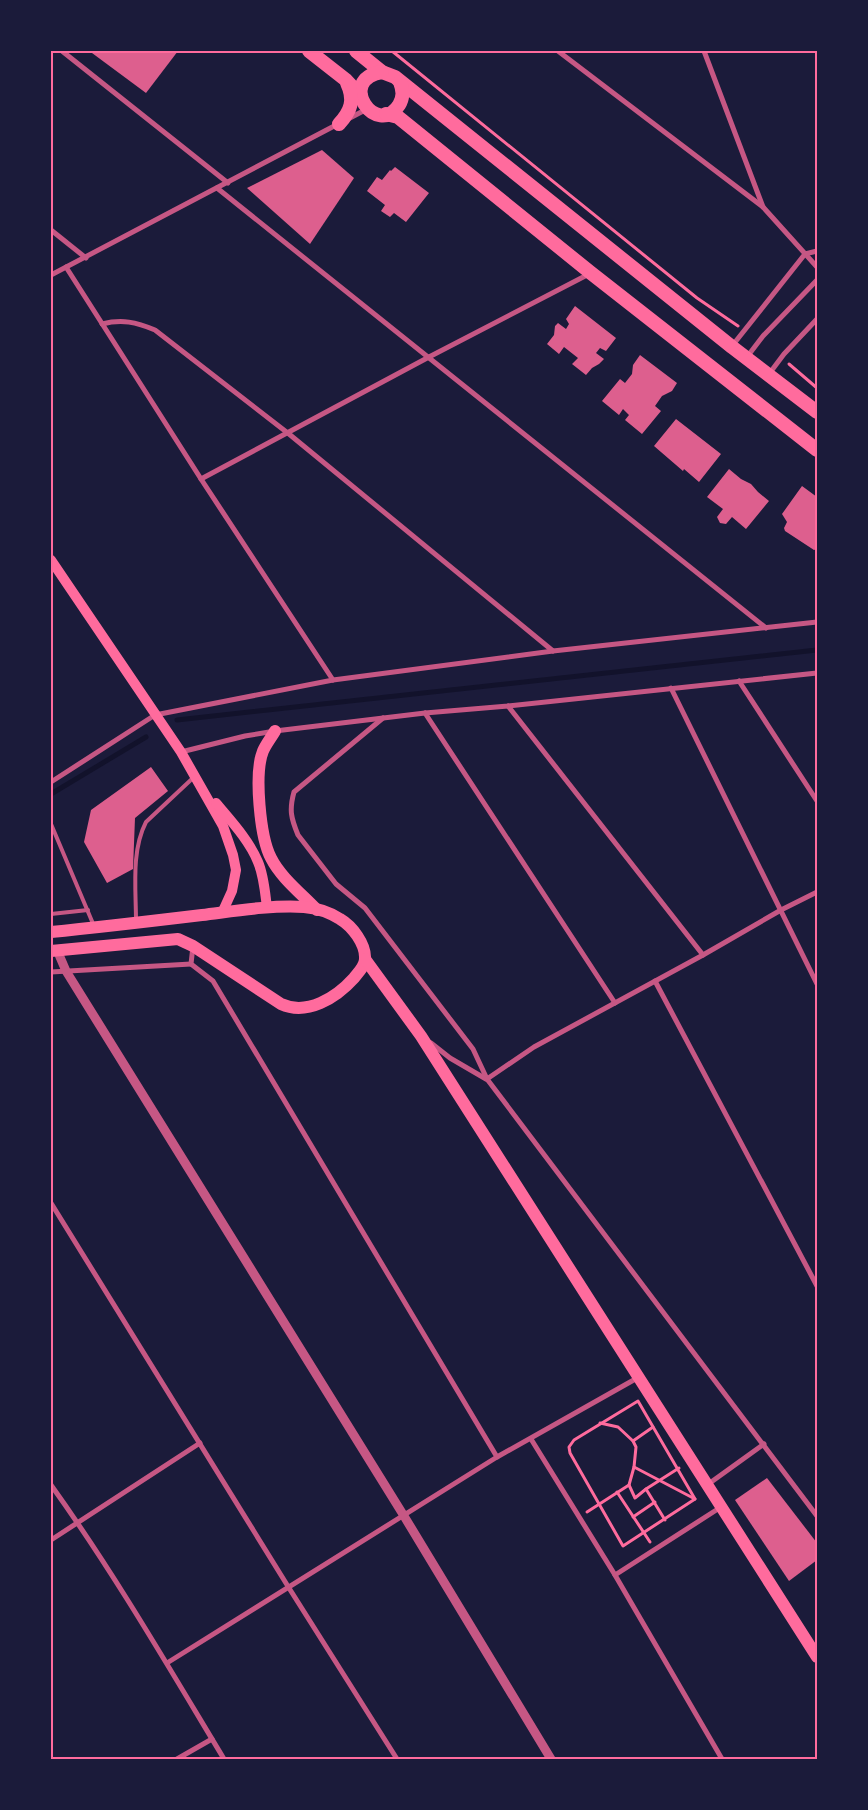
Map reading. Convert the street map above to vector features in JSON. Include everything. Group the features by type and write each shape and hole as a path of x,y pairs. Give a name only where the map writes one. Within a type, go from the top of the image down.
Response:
{"highway":[{"path":"309,51 346,80 373,113 398,117 591,273 817,450"},
{"path":"356,51 382,72 389,74 400,82 732,347 817,412"},
{"path":"364,103 361,89 364,82 374,74 382,72"},
{"path":"339,124 347,116 352,101 351,91 346,80"},
{"path":"386,114 398,108 401,102 402,88 400,82"}],"main road":[{"path":"51,560 181,752 223,826 234,855 236,870 229,899 222,913"},
{"path":"275,731 263,751 260,766 259,784 263,839 271,858 285,878 317,910"},
{"path":"198,780 245,840 257,860 262,875 267,908"},
{"path":"51,932 267,908 305,907 340,919 355,933 362,944 365,959 421,1036 817,1657"},
{"path":"54,951 171,938 178,939 193,946 280,1004 290,1008 313,1006 330,998 360,971 365,959"}],"street":[{"path":"62,51 228,182"},
{"path":"558,51 763,207 817,267"},
{"path":"704,51 763,207"},
{"path":"51,275 339,124 364,103"},
{"path":"217,188 766,628"},
{"path":"51,230 86,258"},
{"path":"732,347 805,254 817,251"},
{"path":"66,267 201,479 333,680"},
{"path":"201,479 591,273"},
{"path":"746,358 763,336 817,280"},
{"path":"768,374 817,319"},
{"path":"102,324 125,320 154,330 289,434 553,651"},
{"path":"51,782 155,715 333,680 553,651 817,622"},
{"path":"181,752 245,736 275,731 425,713 817,673"},
{"path":"739,681 817,801"},
{"path":"671,688 817,984"},
{"path":"508,706 703,955"},
{"path":"425,713 615,1003"},
{"path":"383,718 294,792 290,806 298,835 336,884 365,908 377,923 473,1049 487,1080 817,1516"},
{"path":"487,1080 534,1047 703,955 781,910 817,892"},
{"path":"191,964 193,946"},
{"path":"54,951 404,1516 551,1759"},
{"path":"51,972 191,964 213,981 497,1457"},
{"path":"655,981 817,1286"},
{"path":"421,1036 450,1058 487,1080"},
{"path":"51,1203 289,1588 398,1759"},
{"path":"167,1663 497,1457 639,1377"},
{"path":"531,1439 615,1574 722,1759"},
{"path":"51,1540 200,1443"},
{"path":"706,1485 764,1444"},
{"path":"51,1485 78,1522 167,1663 224,1759"},
{"path":"615,1574 721,1507"},
{"path":"177,1759 212,1739"}],"lane":[{"path":"136,923 136,868 142,829 146,822 198,780"},
{"path":"51,824 95,928"},
{"path":"51,914 88,910"}],"path":[{"path":"392,51 697,298 744,331"},
{"path":"781,358 817,388"},
{"path":"638,1401 695,1499 623,1546 570,1453 570,1447 574,1440 638,1401"},
{"path":"599,1504 628,1485 634,1467 636,1447 633,1440 618,1427 600,1423"},
{"path":"633,1440 653,1428"},
{"path":"634,1467 695,1499"},
{"path":"628,1485 635,1498 678,1468"},
{"path":"646,1489 665,1520"},
{"path":"617,1492 644,1533"},
{"path":"633,1517 655,1502"}],"building":[{"path":"93,51 178,51 146,93 92,53"},
{"path":"322,150 354,178 310,244 247,188"},
{"path":"395,167 429,193 406,222 394,213 390,217 381,211 385,205 367,191 377,177 382,180"},
{"path":"575,306 616,338 606,351 600,348 596,353 604,359 586,375 572,364 578,358 564,347 559,354 547,344 554,335 555,326 558,323 566,329 569,324 566,319"},
{"path":"640,355 677,383 672,391 662,396 655,406 661,411 642,434 625,420 629,415 623,409 619,415 602,401 620,379 625,383 632,374 633,365"},
{"path":"676,419 721,454 699,482 654,446"},
{"path":"729,469 741,479 751,484 769,501 746,529 732,517 726,524 720,523 717,517 723,509 707,497"},
{"path":"802,486 817,497 817,549 814,550 785,531 784,528 787,522 782,514"},
{"path":"151,767 168,791 135,818 133,869 107,883 84,842 91,810"},
{"path":"767,1478 817,1543 817,1560 789,1581 735,1500"}],"waterway":[{"path":"177,720 817,650"},
{"path":"51,794 146,737"}]}
